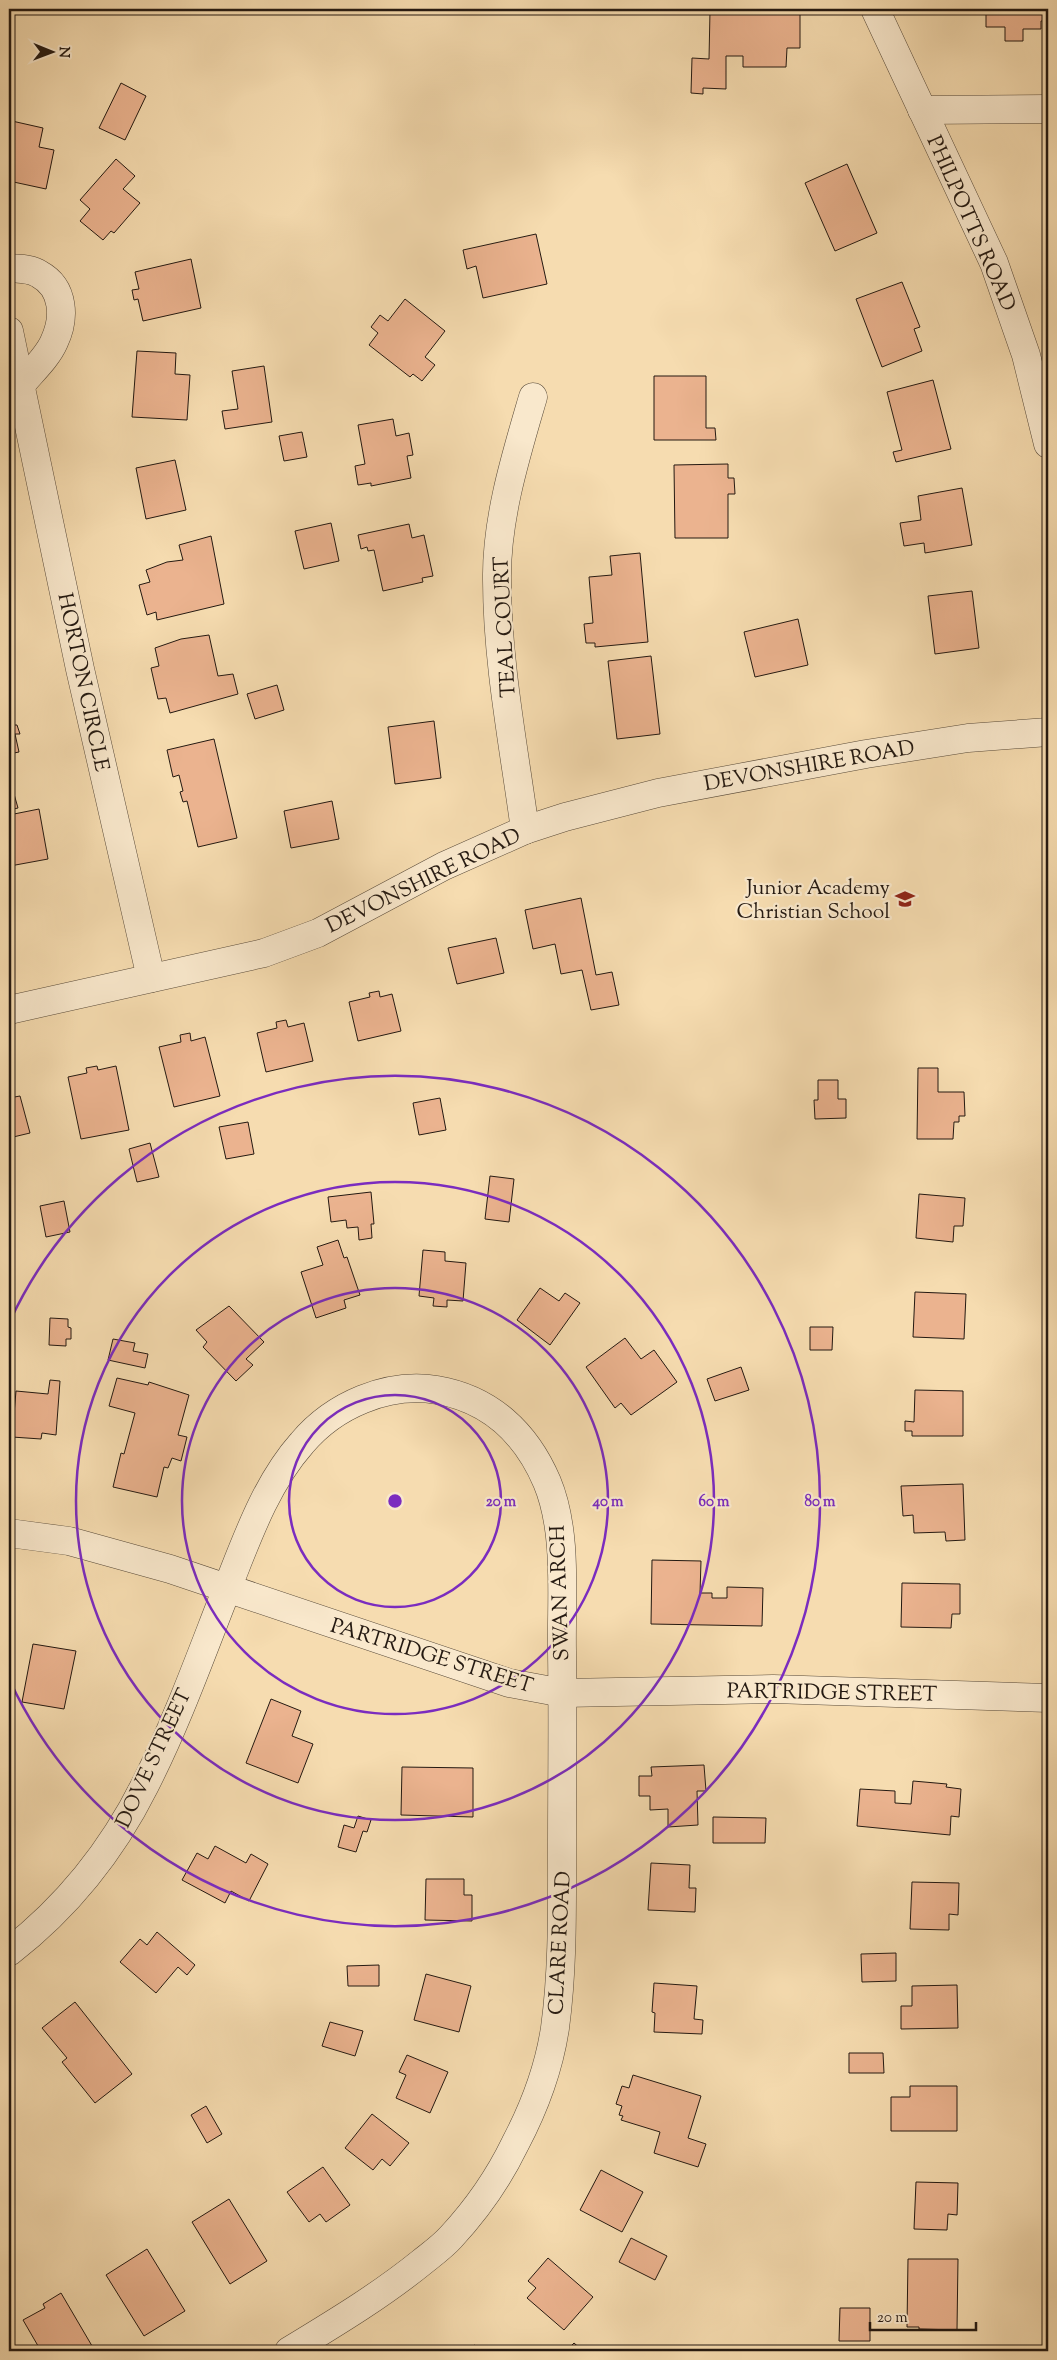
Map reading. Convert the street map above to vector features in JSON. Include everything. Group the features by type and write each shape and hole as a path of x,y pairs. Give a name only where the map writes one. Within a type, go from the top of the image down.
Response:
{"street":[{"name":"PHILPOTTS ROAD","path":"875,9 994,262 1026,354 1048,444"},
{"path":"922,110 1048,109"},
{"path":"9,268 30,270 40,274 54,286 61,304 62,321 54,344 20,386"},
{"name":"HORTON CIRCLE","path":"9,331 80,669 151,978"},
{"name":"TEAL COURT","path":"525,830 504,680 497,579 499,549 512,472 533,397"},
{"name":"DEVONSHIRE ROAD","path":"9,1010 264,953 318,933 444,866 525,830 658,793 819,762 968,738 1048,732"},
{"name":"SWAN ARCH","path":"227,1588 249,1533 281,1469 305,1439 334,1415 365,1398 397,1389 436,1390 480,1404 508,1422 529,1447 549,1485 560,1527 563,1693"},
{"name":"PARTRIDGE STREET","path":"9,1533 69,1541 170,1569 509,1683 563,1693 773,1689 1048,1698"},
{"name":"DOVE STREET","path":"9,1952 43,1925 79,1887 118,1833 145,1787 162,1750 227,1588"},
{"name":"CLARE ROAD","path":"289,2351 386,2291 449,2240 481,2200 515,2146 540,2087 554,2034 562,1968 563,1693"}],"building":[{"path":"986,9 1048,9 1048,21 1041,21 1041,29 1023,29 1023,41 1005,41 1005,27 986,27"},
{"path":"710,11 800,13 800,48 787,48 786,67 743,67 743,56 726,56 726,89 703,88 703,94 691,93 692,58 709,59"},
{"path":"121,83 146,96 125,140 99,128"},
{"path":"12,121 43,128 39,147 54,150 46,189 9,181 9,136"},
{"path":"116,159 135,176 123,189 140,203 114,233 111,231 103,240 80,221 90,209 80,200"},
{"path":"847,164 877,233 835,251 805,183"},
{"path":"536,234 547,284 483,298 476,266 467,269 463,250"},
{"path":"191,259 201,308 143,321 138,299 134,300 132,290 139,289 135,272"},
{"path":"902,282 920,327 914,329 922,351 882,367 856,299"},
{"path":"405,299 445,331 425,357 435,365 422,381 413,374 410,377 369,345 378,333 371,327 380,315 388,321"},
{"path":"137,351 176,353 175,374 190,375 187,420 132,417"},
{"path":"264,366 272,422 225,429 222,411 238,409 232,371"},
{"path":"654,376 706,376 706,428 715,428 716,440 654,440"},
{"path":"933,380 951,449 896,462 893,452 902,450 887,392"},
{"path":"393,419 396,436 409,433 413,455 407,456 411,478 371,486 371,483 358,485 355,466 365,464 358,425"},
{"path":"302,432 307,457 284,461 279,436"},
{"path":"175,460 186,510 146,519 136,468"},
{"path":"728,464 728,478 734,478 735,494 728,494 728,538 675,538 674,465"},
{"path":"962,488 972,545 925,553 924,543 904,546 900,523 921,520 918,496"},
{"path":"331,523 339,561 304,569 295,531"},
{"path":"409,524 412,538 424,535 433,576 422,578 423,582 383,591 374,550 368,551 367,547 361,549 358,535"},
{"path":"211,536 224,604 157,620 156,612 147,615 139,585 150,582 146,570 167,562 183,560 179,545"},
{"path":"640,553 648,642 595,647 595,643 586,643 584,624 593,623 589,577 612,575 610,556"},
{"path":"972,591 979,648 935,654 928,596"},
{"path":"798,619 808,665 755,677 744,632"},
{"path":"209,635 218,676 233,674 238,694 170,713 166,698 158,699 151,668 159,666 155,648 181,639"},
{"path":"651,656 660,734 617,739 608,661"},
{"path":"277,685 284,710 255,719 247,694"},
{"path":"9,706 13,725 17,725 20,734 15,734 19,752 9,754"},
{"path":"434,721 441,778 395,784 388,727"},
{"path":"214,739 237,838 198,847 187,801 183,802 180,792 183,791 179,775 173,777 167,750"},
{"path":"9,787 12,787 18,808 9,810"},
{"path":"332,801 339,839 291,848 284,811"},
{"path":"39,809 48,859 10,866 9,815"},
{"path":"581,898 596,975 612,972 619,1005 591,1010 582,970 561,974 555,944 533,949 525,910"},
{"path":"496,938 504,973 457,984 448,948"},
{"path":"379,991 380,997 392,994 401,1031 358,1041 349,1002 370,997 369,993"},
{"path":"286,1020 288,1027 304,1023 313,1061 266,1072 257,1033 277,1028 276,1022"},
{"path":"190,1033 191,1041 205,1037 220,1096 174,1107 159,1047 181,1042 180,1035"},
{"path":"97,1066 98,1070 116,1066 129,1130 81,1139 68,1077 87,1073 86,1068"},
{"path":"918,1068 938,1068 938,1092 964,1092 965,1116 959,1116 959,1122 954,1122 953,1139 917,1139"},
{"path":"818,1080 838,1080 838,1099 846,1099 846,1118 815,1119 814,1100 818,1100"},
{"path":"20,1096 30,1133 9,1138 9,1098"},
{"path":"440,1098 446,1130 419,1135 413,1103"},
{"path":"248,1122 254,1154 226,1159 219,1127"},
{"path":"150,1143 159,1177 137,1182 129,1149"},
{"path":"490,1176 514,1179 509,1222 485,1219"},
{"path":"371,1192 374,1224 371,1224 372,1238 359,1240 358,1227 347,1228 346,1220 331,1222 328,1197"},
{"path":"919,1194 965,1198 963,1226 954,1226 953,1242 916,1238"},
{"path":"64,1201 70,1232 46,1237 40,1206"},
{"path":"338,1240 344,1258 347,1257 360,1295 344,1300 346,1308 316,1318 301,1272 323,1265 317,1247"},
{"path":"423,1250 445,1252 445,1261 466,1263 463,1301 447,1300 447,1307 433,1306 434,1298 419,1296"},
{"path":"540,1288 559,1301 565,1293 580,1303 550,1345 517,1320"},
{"path":"915,1292 966,1294 964,1339 913,1337"},
{"path":"229,1306 264,1342 246,1359 253,1365 236,1381 203,1347 207,1342 196,1330"},
{"path":"50,1318 68,1319 68,1327 71,1328 71,1339 66,1339 66,1346 49,1345"},
{"path":"810,1327 833,1327 832,1350 810,1350"},
{"path":"625,1338 641,1359 654,1350 677,1382 631,1415 621,1403 615,1408 586,1367"},
{"path":"113,1339 135,1343 133,1351 148,1354 145,1368 108,1360"},
{"path":"741,1367 749,1390 715,1401 707,1379"},
{"path":"117,1378 148,1385 149,1382 189,1395 178,1435 187,1437 181,1461 172,1458 168,1468 164,1467 157,1497 113,1487 121,1453 124,1454 135,1413 109,1406"},
{"path":"50,1380 60,1381 56,1435 42,1433 41,1439 12,1437 16,1391 48,1394"},
{"path":"915,1390 963,1391 963,1436 912,1436 912,1431 905,1431 905,1421 914,1422"},
{"path":"963,1484 965,1540 946,1541 945,1532 914,1533 913,1515 903,1516 901,1486"},
{"path":"652,1560 701,1561 700,1593 712,1593 712,1598 727,1598 727,1587 763,1588 762,1626 651,1624"},
{"path":"902,1583 960,1584 960,1614 952,1614 951,1628 901,1627"},
{"path":"33,1644 76,1651 64,1709 22,1702"},
{"path":"271,1699 301,1711 292,1736 313,1744 298,1783 246,1763"},
{"path":"704,1765 706,1791 697,1791 698,1825 668,1827 668,1809 650,1810 650,1796 639,1796 639,1776 652,1776 651,1767"},
{"path":"402,1767 473,1768 473,1817 401,1815"},
{"path":"913,1781 947,1784 946,1787 961,1789 959,1817 951,1816 950,1835 857,1826 860,1789 895,1791 895,1803 911,1804"},
{"path":"358,1816 371,1820 367,1832 363,1831 356,1852 338,1847 344,1825 354,1828"},
{"path":"713,1817 766,1818 765,1843 713,1843"},
{"path":"215,1846 246,1863 251,1854 268,1864 249,1901 231,1891 225,1903 182,1880 197,1853 208,1859"},
{"path":"651,1863 690,1865 689,1888 696,1888 695,1912 648,1910"},
{"path":"426,1879 464,1879 464,1895 472,1895 472,1921 425,1920"},
{"path":"912,1882 959,1883 958,1915 949,1914 949,1930 910,1929"},
{"path":"157,1932 195,1965 187,1975 178,1967 156,1993 120,1962 140,1939 147,1945"},
{"path":"896,1953 896,1981 862,1982 861,1954"},
{"path":"379,1965 379,1986 348,1986 347,1966"},
{"path":"426,1974 471,1986 459,2032 414,2020"},
{"path":"654,1983 697,1986 694,2019 703,2020 702,2034 654,2032 655,2013 652,2012"},
{"path":"957,1985 958,2028 901,2029 901,2006 912,2006 912,1986"},
{"path":"75,2002 132,2074 95,2103 62,2062 67,2058 42,2028"},
{"path":"330,2022 363,2031 355,2056 322,2046"},
{"path":"849,2053 883,2053 884,2073 849,2073"},
{"path":"407,2055 448,2072 430,2113 396,2098 406,2075 399,2072"},
{"path":"633,2075 701,2096 688,2138 706,2144 698,2167 654,2153 660,2132 621,2120 623,2116 619,2115 622,2106 616,2104 622,2086 629,2088"},
{"path":"910,2086 957,2086 957,2131 891,2131 891,2097 910,2097"},
{"path":"206,2106 222,2134 207,2143 191,2115"},
{"path":"372,2114 409,2143 390,2166 382,2159 373,2170 345,2148"},
{"path":"323,2167 350,2205 326,2222 320,2214 309,2222 287,2192"},
{"path":"601,2170 643,2192 622,2232 580,2210"},
{"path":"916,2182 958,2183 957,2215 948,2214 947,2230 914,2229"},
{"path":"229,2199 267,2261 230,2284 192,2222"},
{"path":"631,2238 667,2256 655,2280 619,2262"},
{"path":"147,2249 185,2311 144,2336 106,2275"},
{"path":"548,2258 593,2297 564,2330 527,2298 536,2288 528,2281"},
{"path":"908,2259 958,2259 957,2330 907,2327"},
{"path":"61,2293 95,2351 41,2351 23,2320 45,2308 43,2304"},
{"path":"840,2308 870,2308 870,2341 839,2341"},
{"path":"574,2343 583,2351 566,2351"},
{"path":"475,2345 478,2351 463,2351"}],"place":[{"name":"Junior Academy Christian School","path":"905,899"}]}
